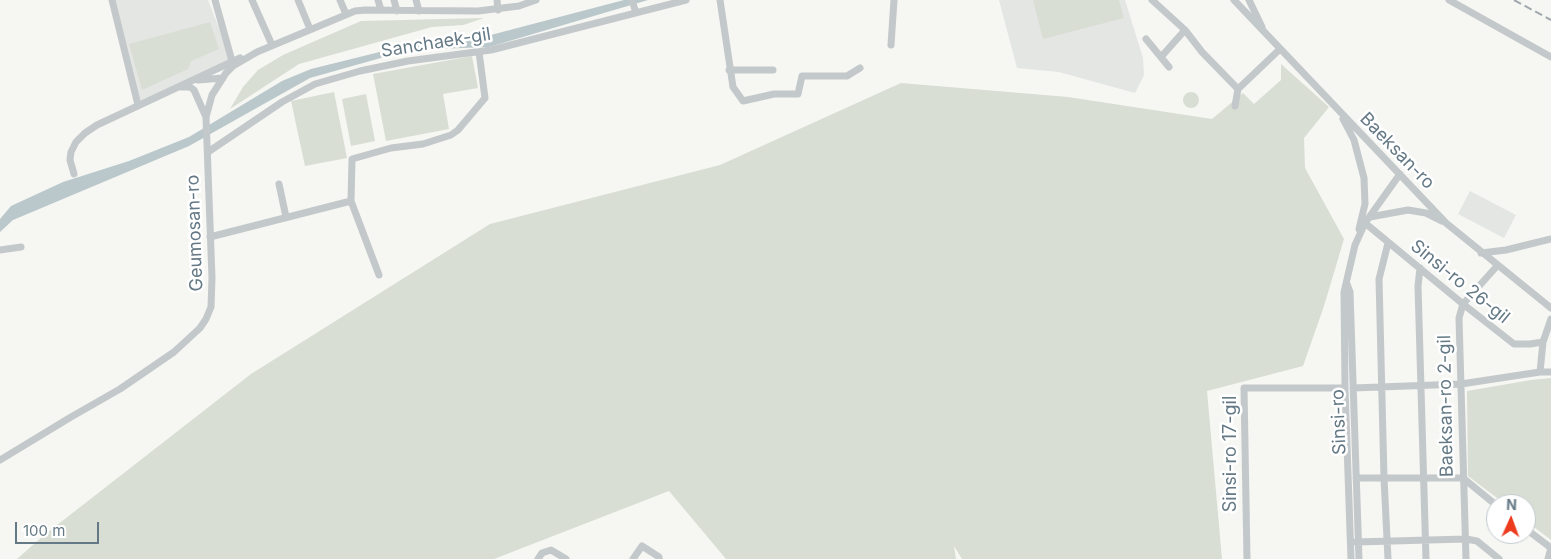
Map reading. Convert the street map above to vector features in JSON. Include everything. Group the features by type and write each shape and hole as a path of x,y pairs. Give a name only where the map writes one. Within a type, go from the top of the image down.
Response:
{"street":[{"path":"112,0 138,105"},
{"path":"215,0 232,61"},
{"path":"252,0 272,46"},
{"path":"298,0 310,29"},
{"path":"340,0 346,14"},
{"path":"378,0 380,10"},
{"path":"394,0 397,11"},
{"path":"416,0 419,11"},
{"path":"497,0 498,10"},
{"name":"Geumosan-ro","path":"0,460 120,390 174,352 200,328 211,307 212,278 206,117 212,95 223,78 238,61 346,14 365,10 498,10 536,0"},
{"path":"632,0 636,13"},
{"name":"Sanchaek-gil","path":"208,152 282,102 315,84 389,65 491,50 686,0"},
{"path":"720,0 729,70 733,87 743,101 774,94 798,94 802,76 847,76 860,68"},
{"path":"891,45 894,0"},
{"path":"1152,0 1185,30 1202,52 1238,89"},
{"name":"Baeksan-ro","path":"1234,0 1446,223 1551,308"},
{"path":"1250,0 1265,34"},
{"path":"1449,0 1551,57"},
{"path":"1161,57 1185,30"},
{"path":"1146,38 1169,67"},
{"path":"1235,106 1238,89 1280,49"},
{"path":"165,93 232,61 257,52"},
{"path":"378,275 351,201 352,159 391,148 423,144 451,135 458,130 484,98 479,52"},
{"path":"729,70 773,70"},
{"path":"182,85 201,79 223,78"},
{"path":"74,174 70,160 71,152 76,142 85,133 97,124 181,86 190,87 196,94 206,117"},
{"path":"1340,112 1354,140 1364,178 1366,204 1355,245"},
{"name":"Sinsi-ro","path":"1358,559 1354,542 1344,292 1355,245 1368,220 1400,174"},
{"path":"279,184 286,216"},
{"path":"210,237 286,216 351,201"},
{"path":"1368,220 1408,210 1426,214 1446,223"},
{"name":"Sinsi-ro 26-gil","path":"1368,220 1388,243 1514,344 1543,342"},
{"path":"1481,253 1506,250 1551,238"},
{"path":"1388,243 1379,279 1388,559"},
{"path":"0,250 21,247"},
{"path":"1463,304 1497,266"},
{"path":"1420,268 1418,286 1426,559"},
{"name":"Baeksan-ro 2-gil","path":"1463,304 1458,318 1466,559"},
{"path":"1540,372 1543,342 1551,319"},
{"path":"1349,388 1461,384 1551,372"},
{"name":"Sinsi-ro 17-gil","path":"1248,559 1244,388 1349,388"},
{"name":"Sinsi-ro","path":"1349,388 1356,478 1354,542 1351,559"},
{"path":"1356,478 1463,478 1486,497"},
{"path":"1536,537 1551,548 1548,559"},
{"path":"1354,542 1466,539 1476,541 1499,559"},
{"path":"633,559 642,546 659,557 659,559"},
{"path":"538,559 542,553 551,550 566,559"}],"shaded area":[{"path":"109,0 208,0 232,61 138,105"},
{"path":"624,0 648,0 489,47 409,50 310,78 189,146 13,220 0,232 0,219 11,206 63,182 129,161 189,137 282,81 311,69 420,42 487,36"},
{"path":"999,0 1125,0 1143,58 1144,75 1135,93 1059,72 1017,68"},
{"path":"1033,0 1119,0 1124,18 1043,39"},
{"path":"484,18 463,25 432,27 299,64 230,109 243,87 258,70 283,55 361,21"},
{"path":"210,22 219,49 191,61 188,69 142,90 129,44"},
{"path":"472,56 478,88 443,94 449,129 386,141 373,74"},
{"path":"1281,64 1329,107 1304,138 1305,168 1344,239 1324,306 1303,366 1207,391 1222,559 962,559 954,546 956,559 726,559 669,491 494,559 17,559 43,536 251,374 490,224 720,165 901,83 1068,97 1212,119 1243,93 1254,104 1281,80"},
{"path":"334,92 347,158 305,166 291,101"},
{"path":"1191,92 1197,94 1199,100 1197,106 1191,108 1185,106 1183,100 1185,94"},
{"path":"366,94 375,141 351,146 342,99"},
{"path":"1470,191 1516,215 1504,238 1458,214"},
{"path":"1551,378 1551,540 1536,529 1536,494 1492,494 1468,476 1467,391"}],"railway":[{"path":"1514,0 1551,20"}]}
